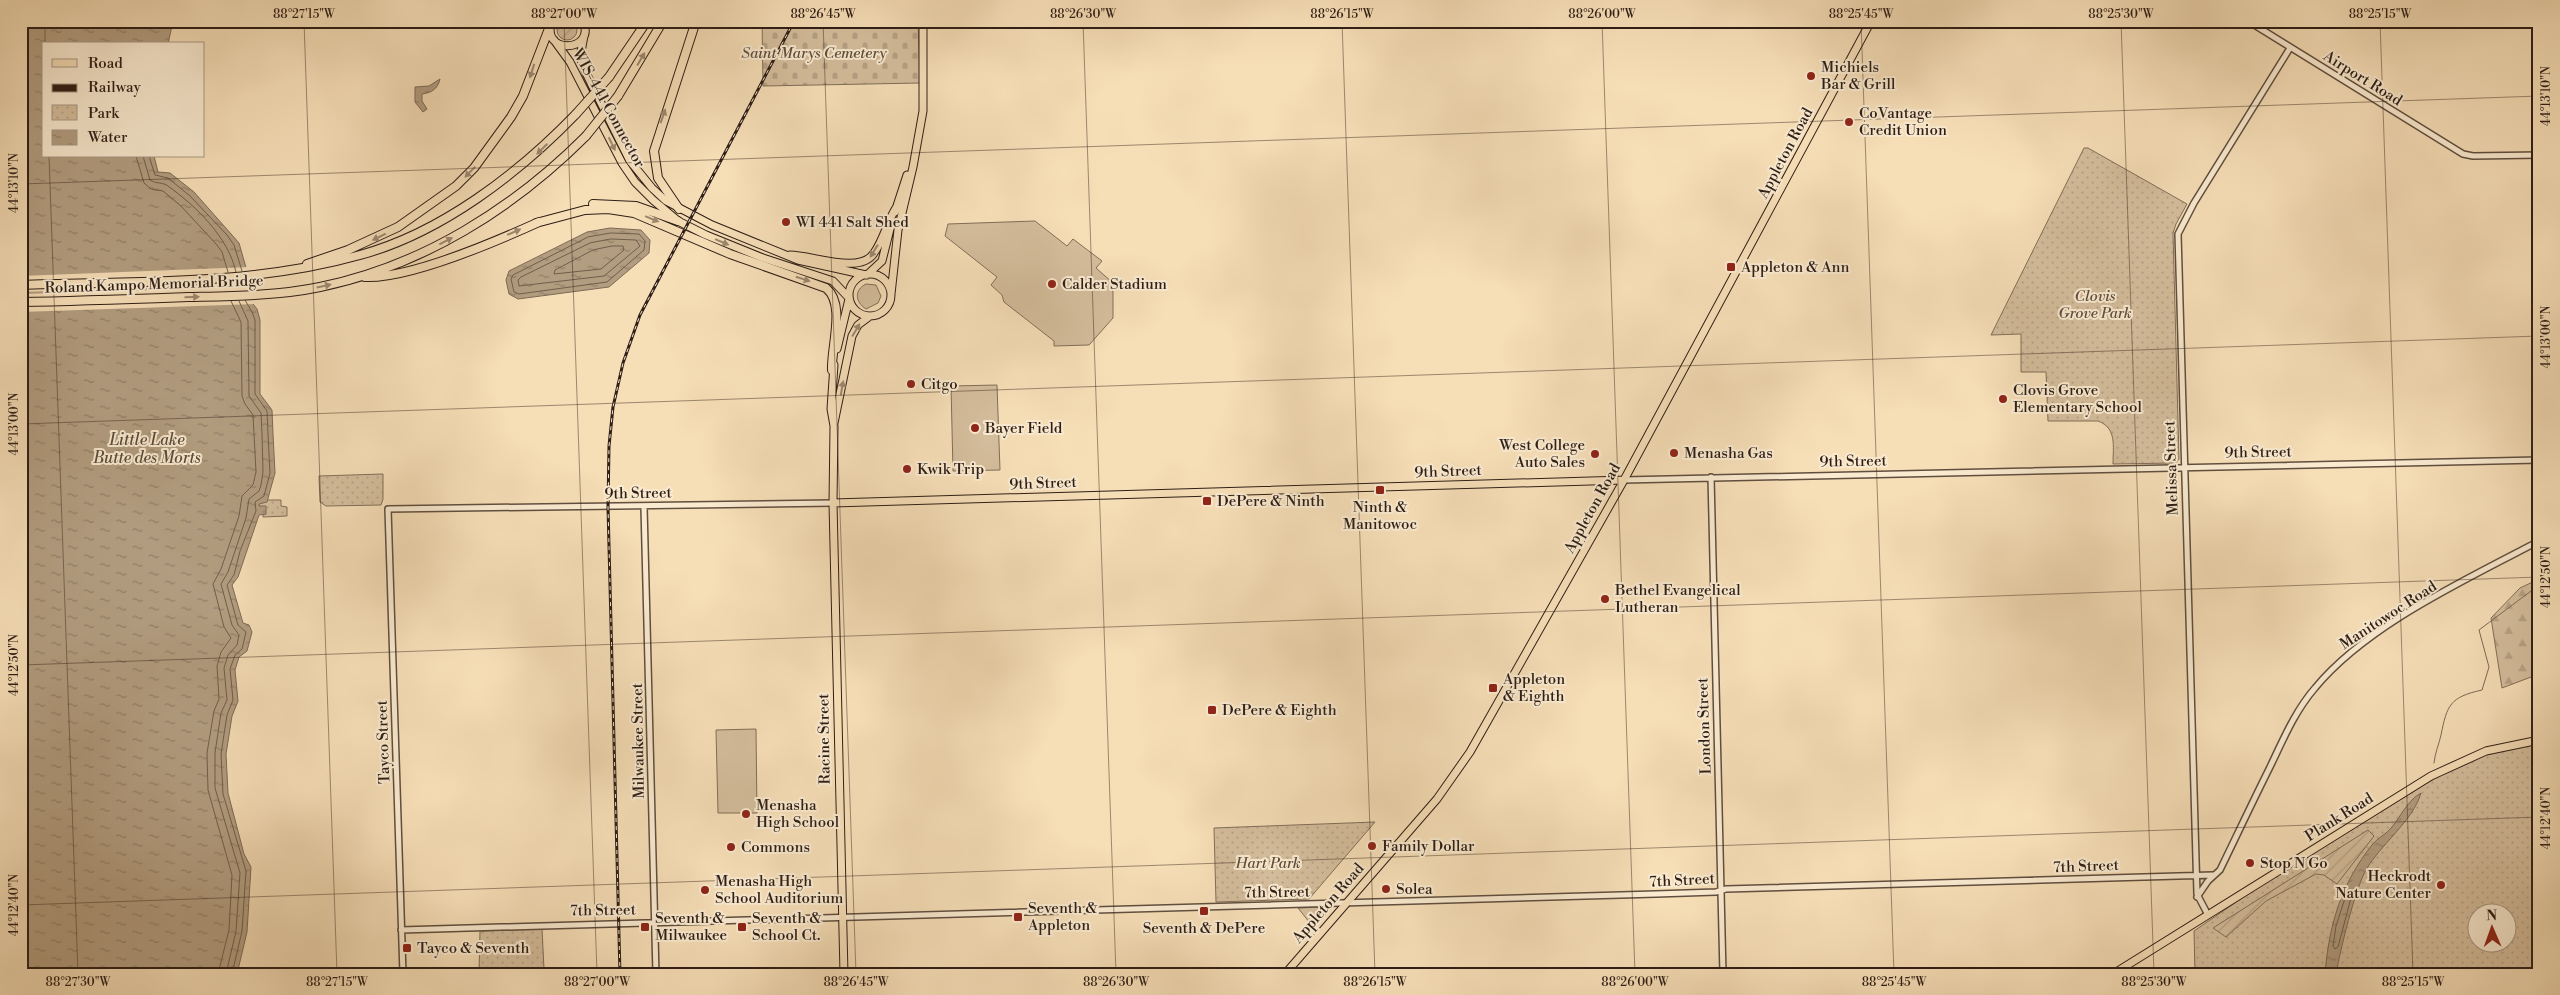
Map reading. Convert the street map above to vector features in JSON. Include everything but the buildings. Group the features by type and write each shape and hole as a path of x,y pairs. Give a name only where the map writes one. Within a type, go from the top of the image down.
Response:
{"highway":[{"path":"299,270 361,255 399,240 469,204 504,180 527,163 576,114 608,76 647,21"},
{"path":"361,277 401,262 460,233 496,211 561,161 586,136 618,96 663,21"},
{"path":"679,209 658,178 654,151 696,21"},
{"path":"299,270 310,262 360,246 398,227 456,186 490,148 523,96 551,23"},
{"path":"361,277 376,278 402,272 465,252 574,208 604,204 636,206 678,221"},
{"path":"536,223 585,210 608,209 634,213 730,254 826,288 834,297 837,309 832,370"},
{"name":"Roland Kampo Memorial Bridge","path":"21,285 218,279 299,270"},
{"name":"Roland Kampo Memorial Bridge","path":"21,302 287,292 361,277"}],"main road":[{"name":"WIS-441 Connector","path":"583,21 584,36 581,60 630,161 652,188 679,209 748,241 820,266 867,275"},
{"path":"787,255 851,264 865,262 874,254 905,186 914,156 924,99 923,21"},
{"name":"Appleton Road","path":"1285,974 1431,806 1458,771 1624,480 1871,21"},
{"path":"551,23 554,40 564,46 570,47 581,41 584,36"},
{"name":"WIS-441 Connector","path":"554,40 570,62 629,173 644,192 678,221 763,258 833,280 849,298"},
{"path":"834,426 854,332 858,325 870,316 883,312 890,301 895,250 905,186"},
{"path":"867,275 882,261 896,208"},
{"path":"834,426 831,409 832,370 851,286 860,277 867,275 880,277 886,282 891,294"},
{"path":"849,298 859,313 870,316"},
{"name":"Racine Street","path":"834,426 833,503 844,974"},
{"name":"9th Street","path":"833,503 1624,480"},
{"name":"Plank Road","path":"2113,974 2448,766 2497,748 2539,740"}],"street":[{"name":"Airport Road","path":"2248,21 2466,156 2539,155"},
{"name":"Melissa Street","path":"2208,915 2197,897 2196,876 2183,468 2178,261 2179,229 2290,48"},
{"name":"9th Street","path":"1624,480 2539,460"},
{"name":"London Street","path":"1711,477 1723,974"},
{"name":"9th Street","path":"388,509 833,503"},
{"name":"Milwaukee Street","path":"644,507 656,974"},
{"name":"Tayco Street","path":"388,509 403,974"},
{"name":"Manitowoc Road","path":"2197,897 2213,875 2220,870 2293,721 2314,688 2337,664 2364,642 2419,607 2539,541"},
{"name":"7th Street","path":"402,930 1656,894 1721,890 2213,875"}],"green space":[{"path":"567,20 574,23 577,30 574,37 567,40 560,37 557,30 560,23"},
{"name":"Saint Marys Cemetery","path":"762,21 918,21 920,83 763,86"},
{"name":"Clovis Grove Park","path":"2084,148 2088,148 2187,204 2173,233 2179,459 2176,463 2113,464 2113,438 2104,424 2098,421 2048,421 2046,372 2021,372 2021,334 1991,335"},
{"name":"Calder Stadium","path":"1035,221 1067,246 1073,239 1102,261 1096,268 1113,283 1113,318 1089,345 1054,346 1054,341 1004,302 1002,295 991,285 997,277 945,236 948,224"},
{"path":"866,284 876,285 881,296 878,303 866,309 862,306 857,296 859,289"},
{"name":"Bayer Field","path":"997,385 1000,470 953,471 951,386"},
{"path":"383,474 383,499 381,505 326,506 320,502 319,476"},
{"path":"268,500 281,500 281,506 287,507 287,516 263,517 263,514 266,514 259,506 259,503"},
{"path":"2539,579 2539,674 2502,688 2491,618 2520,588"},
{"path":"756,729 757,813 718,813 716,730"},
{"path":"2539,742 2539,974 2195,974 2194,931 2264,883 2442,774 2484,755"},
{"name":"Hart Park","path":"1375,822 1309,899 1216,902 1214,828"},
{"path":"2368,830 2374,836 2337,884 2324,875 2316,874 2266,901 2226,937 2213,928"},
{"path":"1326,907 1330,909 1314,928 1298,908"},
{"path":"542,929 544,969 558,969 559,974 479,974 480,931"}],"water":[{"name":"Little Lake Butte des Morts","path":"21,21 173,21 168,42 42,42 42,158 154,158 158,172 170,173 194,192 239,243 249,278 250,300 257,309 260,320 260,394 272,410 275,473 267,502 259,504 259,506 266,506 266,514 259,515 238,577 232,585 243,623 249,625 252,632 247,651 239,657 235,670 238,701 232,716 226,754 228,793 244,854 251,867 247,932 237,974 21,974"},
{"path":"440,79 434,90 422,94 422,101 427,109 423,112 415,102 415,87 429,86"},
{"path":"610,228 641,230 650,240 649,253 609,287 518,299 509,294 506,280 509,271 587,232"},
{"path":"2421,793 2404,823 2379,851 2366,870 2344,936 2336,974 2325,974 2333,922 2352,875 2374,843 2390,829 2408,804"}],"pier":[{"path":"249,267 252,284 21,292 21,276"},
{"path":"252,287 253,300 256,304 21,312 21,294"}],"waterway":[{"path":"2434,763 2448,709 2457,699 2482,690 2489,667 2479,630 2539,585"}],"railway":[{"path":"620,974 608,507 609,446 613,407 623,363 640,315 794,21"}],"place":[{"name":"Michiels Bar & Grill","path":"1811,76"},
{"name":"CoVantage Credit Union","path":"1849,122"},
{"name":"WI 441 Salt Shed","path":"786,222"},
{"name":"Appleton & Ann","path":"1731,267"},
{"name":"Calder Stadium","path":"1052,284"},
{"name":"Citgo","path":"911,384"},
{"name":"Clovis Grove Elementary School","path":"2003,399"},
{"name":"Bayer Field","path":"975,428"},
{"name":"Menasha Gas","path":"1674,453"},
{"name":"West College Auto Sales","path":"1595,454"},
{"name":"Kwik Trip","path":"907,469"},
{"name":"Ninth & Manitowoc","path":"1380,490"},
{"name":"DePere & Ninth","path":"1207,501"},
{"name":"Bethel Evangelical Lutheran","path":"1605,599"},
{"name":"Appleton & Eighth","path":"1493,688"},
{"name":"DePere & Eighth","path":"1212,710"},
{"name":"Menasha High School","path":"746,814"},
{"name":"Family Dollar","path":"1372,846"},
{"name":"Commons","path":"731,847"},
{"name":"Stop N Go","path":"2250,863"},
{"name":"Heckrodt Nature Center","path":"2441,885"},
{"name":"Solea","path":"1386,889"},
{"name":"Menasha High School Auditorium","path":"705,890"},
{"name":"Seventh & DePere","path":"1204,911"},
{"name":"Seventh & Appleton","path":"1018,917"},
{"name":"Seventh & Milwaukee","path":"645,927"},
{"name":"Seventh & School Ct.","path":"742,927"},
{"name":"Tayco & Seventh","path":"407,948"}]}
